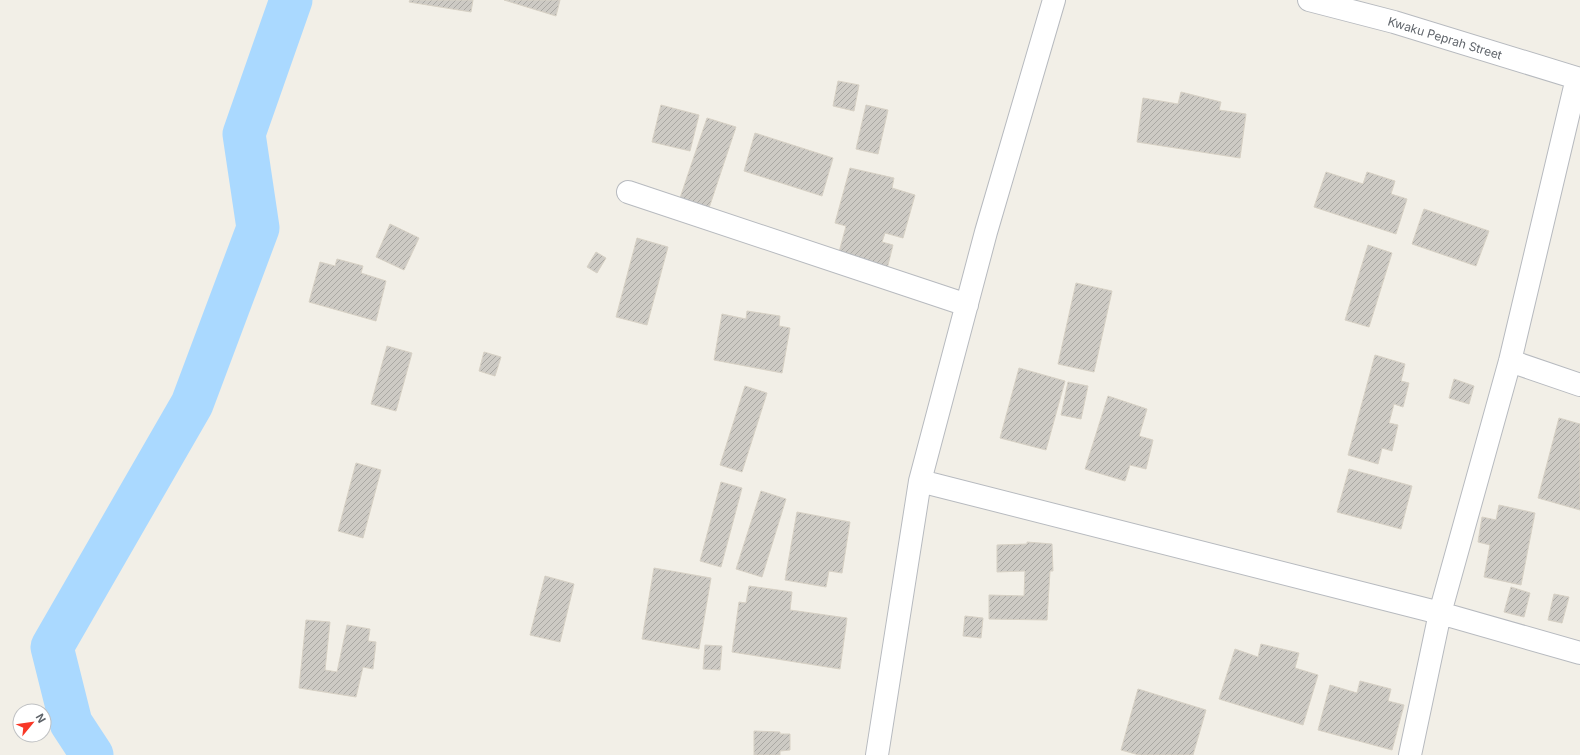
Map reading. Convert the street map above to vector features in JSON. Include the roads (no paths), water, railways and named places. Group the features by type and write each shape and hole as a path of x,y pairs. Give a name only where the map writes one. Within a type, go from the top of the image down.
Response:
{"street":[{"path":"877,755 920,481 986,232 1054,0"},
{"name":"Kwaku Peprah Street","path":"1309,0 1394,22 1578,78"},
{"path":"1410,755 1440,613 1510,361 1578,78"},
{"path":"628,192 967,305"},
{"path":"1510,361 1580,385"},
{"path":"920,481 1440,613 1580,652"}],"waterway":[{"path":"92,755 71,723 52,647 192,404 258,228 244,134 291,0"}]}
